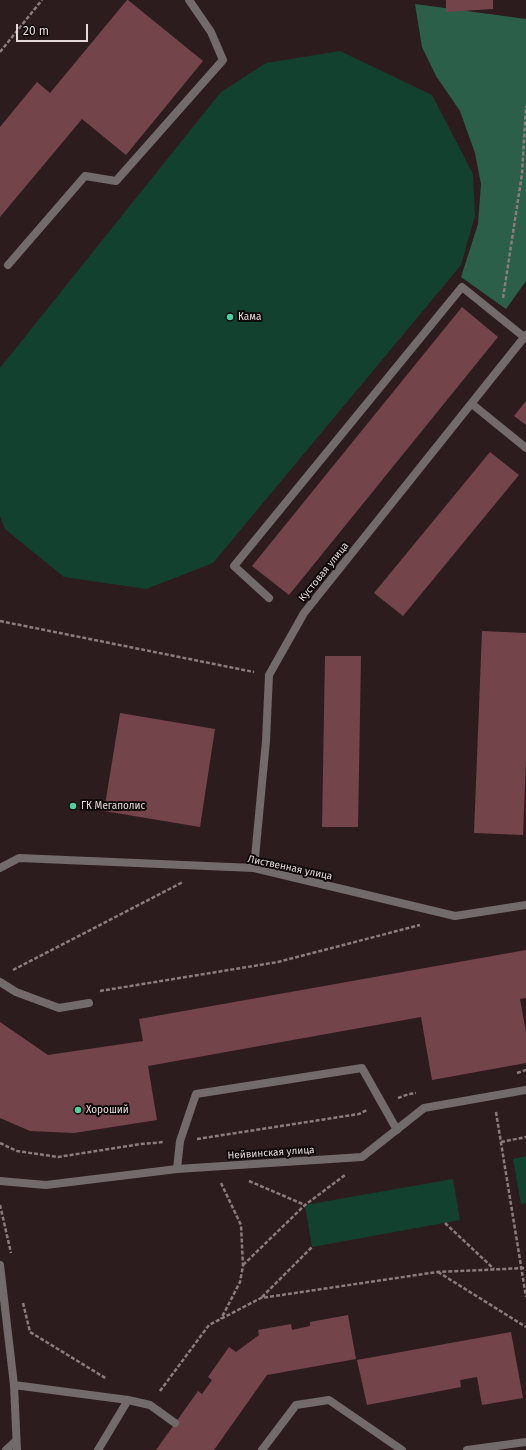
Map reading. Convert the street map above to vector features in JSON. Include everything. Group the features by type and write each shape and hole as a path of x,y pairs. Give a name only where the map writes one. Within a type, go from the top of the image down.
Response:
{"street":[{"path":"8,265 85,176 116,181 222,60 211,32 189,0"},
{"path":"269,598 234,566 462,286 500,318 525,336"},
{"name":"Кустовая улица","path":"254,868 266,741 269,675 304,613 525,336"},
{"path":"472,404 526,448"},
{"name":"Лиственная улица","path":"0,868 19,858 254,868 455,916 526,905"},
{"path":"0,982 16,992 59,1008 89,1003"},
{"path":"177,1169 180,1141 196,1094 362,1068 397,1130"},
{"name":"Нейвинская улица","path":"0,1181 46,1185 177,1169 362,1157 424,1108 526,1090"},
{"path":"0,1265 14,1385 17,1450"},
{"path":"14,1385 128,1400 150,1405 175,1423"},
{"path":"98,1450 128,1400"},
{"path":"262,1450 296,1405 329,1400 402,1450"},
{"path":"6,1450 16,1440"},
{"path":"467,1450 526,1442"}],"path":[{"path":"0,52 42,0"},
{"path":"500,318 522,174 526,106"},
{"path":"0,620 269,675"},
{"path":"7,973 184,881"},
{"path":"89,1003 97,991 278,962 424,924"},
{"path":"512,1075 526,1070"},
{"path":"0,1143 17,1151 58,1158 141,1144 180,1141 359,1114 409,1094 422,1093"},
{"path":"493,1096 526,1296"},
{"path":"501,1142 526,1137"},
{"path":"243,1266 305,1205 344,1176 353,1157"},
{"path":"213,1166 241,1225 243,1266 240,1282 221,1319"},
{"path":"248,1181 305,1205"},
{"path":"0,1205 12,1257"},
{"path":"445,1223 494,1269"},
{"path":"150,1405 209,1325 261,1298 312,1247"},
{"path":"261,1298 437,1272 526,1268"},
{"path":"437,1272 526,1327"},
{"path":"23,1302 30,1332 110,1381"}],"green space":[{"path":"415,4 526,19 526,281 506,309 461,277 478,224 481,184 475,153 460,111 436,76 422,47"},
{"name":"Кама","path":"340,51 432,95 473,174 475,216 461,265 213,563 146,589 64,577 5,529 0,516 0,368 221,92 266,63"},
{"path":"526,1156 526,1203 521,1204 513,1159"},
{"path":"453,1179 460,1220 312,1247 305,1205"}],"building":[{"path":"127,0 203,61 126,155 82,119 0,217 0,127 37,82 50,93"},
{"path":"446,0 493,0 493,9 446,12"},
{"path":"462,307 498,337 289,595 252,566"},
{"path":"526,401 526,425 514,416"},
{"path":"490,452 519,475 403,616 374,593"},
{"path":"482,631 526,633 526,760 523,835 474,833"},
{"path":"325,656 361,656 358,827 322,827"},
{"path":"120,713 215,729 200,827 104,811"},
{"path":"526,950 526,998 520,999 526,1032 526,1063 432,1080 421,1017 148,1066 157,1120 74,1133 30,1131 0,1118 0,1022 48,1055 143,1041 139,1019"},
{"path":"348,1315 356,1359 267,1375 214,1450 156,1450 198,1391 202,1394 212,1380 208,1377 229,1347 236,1352 259,1335 258,1330 291,1324 292,1330 310,1326 310,1322"},
{"path":"511,1332 523,1398 482,1405 477,1377 460,1380 461,1387 367,1405 357,1360"}],"place":[{"name":"Кама","path":"230,317"},
{"name":"ГК Мегаполис","path":"73,806"},
{"name":"Хороший","path":"78,1110"}]}
